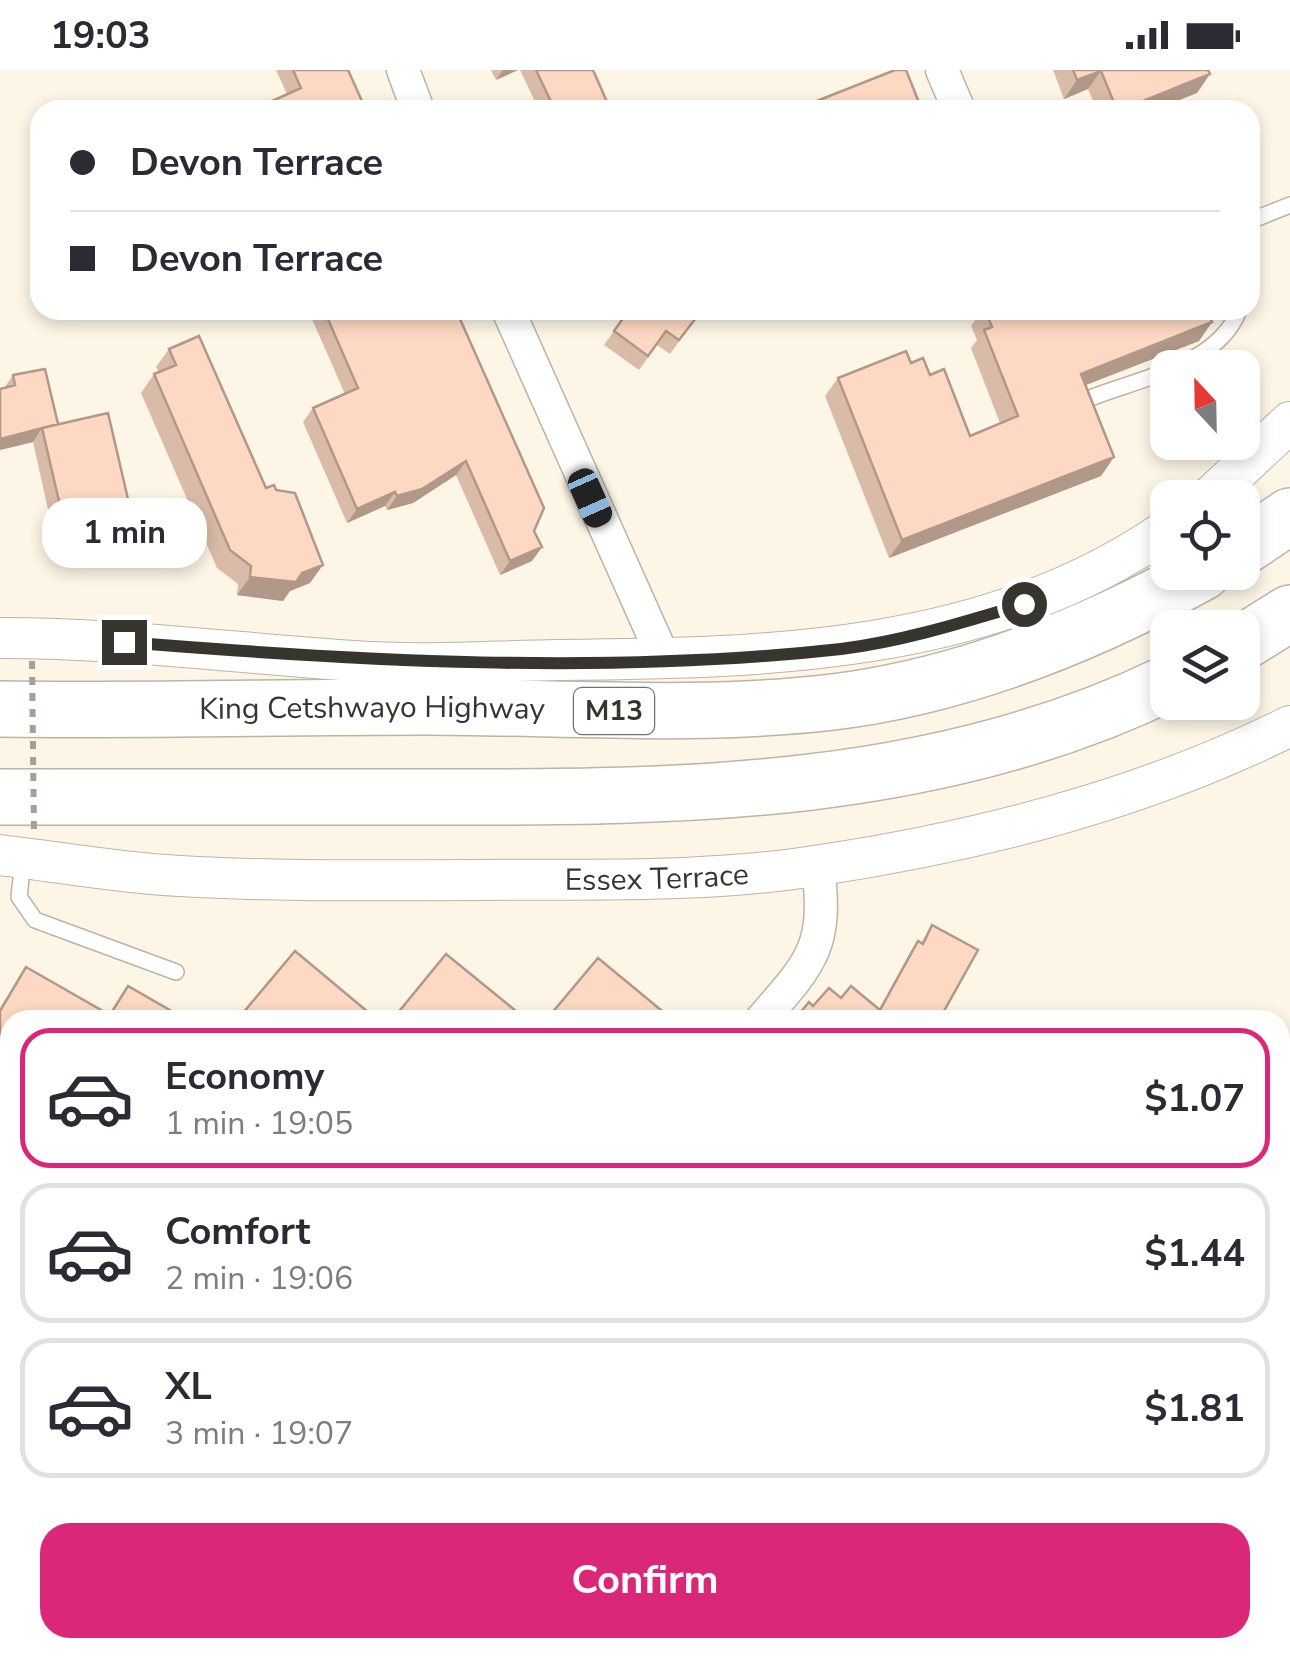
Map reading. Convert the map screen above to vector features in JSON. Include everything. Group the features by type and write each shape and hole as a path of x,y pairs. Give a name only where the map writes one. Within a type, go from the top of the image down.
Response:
{"highway":[{"path":"1260,536 1290,516"},
{"name":"King Cetshwayo Highway","path":"0,708 672,712 835,702 975,670 1051,644 1138,608 1170,590"},
{"path":"1260,631 1290,613"},
{"path":"1260,667 1290,651"},
{"path":"899,772 1018,744 1150,692"},
{"path":"14,836 636,798 988,767 1065,748 1150,716"}],"street":[{"path":"403,70 414,100"},
{"path":"942,70 955,100"},
{"path":"512,320 664,659"},
{"path":"1228,480 1290,422"},
{"path":"16,650 124,642 360,662 664,659 842,648 910,636 1024,604 1083,578 1150,539"},
{"name":"Essex Terrace","path":"14,836 180,876 637,879 818,866 929,845 1082,805 1209,763 1290,726"},
{"path":"769,1010 808,964 820,938 824,914 818,866"}],"lane":[{"path":"1260,217 1290,206"},
{"path":"1093,397 1202,354 1226,336 1234,320"},
{"path":"14,836 20,897 35,920 176,972"}],"path":[{"path":"14,836 16,650"}],"building":[{"path":"293,70 348,70 362,100 274,100 301,88"},
{"path":"536,70 593,70 606,100 550,100"},
{"path":"895,70 906,70 918,100 819,100"},
{"path":"1073,70 1208,70 1210,74 1146,100 1113,100 1101,71 1077,80"},
{"path":"328,320 460,320 544,508 534,531 542,547 510,561 466,461 422,489 397,496 395,492 357,509 313,408 358,388"},
{"path":"622,320 694,320 679,340 666,331 648,356 614,331"},
{"path":"989,320 1212,322 1081,374 1114,457 902,540 838,378 906,351 911,363 923,358 930,375 944,369 970,436 1018,416 984,330 992,327"},
{"path":"199,336 266,488 274,485 276,490 295,493 323,565 302,573 296,582 250,577 251,566 230,550 154,374 176,365 169,349"},
{"path":"45,369 58,424 0,439 0,389 15,385 13,375"},
{"path":"108,413 131,512 65,527 42,428"},
{"path":"932,925 978,950 945,1010 880,1010 918,941 923,944"},
{"path":"295,951 366,1010 245,1010"},
{"path":"446,954 515,1010 400,1010"},
{"path":"598,958 661,1010 554,1010"},
{"path":"26,967 101,1010 1,1010"},
{"path":"128,986 170,1010 113,1010"},
{"path":"851,986 880,1010 802,1010 809,1002 813,1006 829,988 841,998"}],"route":[{"path":"124,642 360,662 664,659 842,648 910,636 1024,604"}]}
